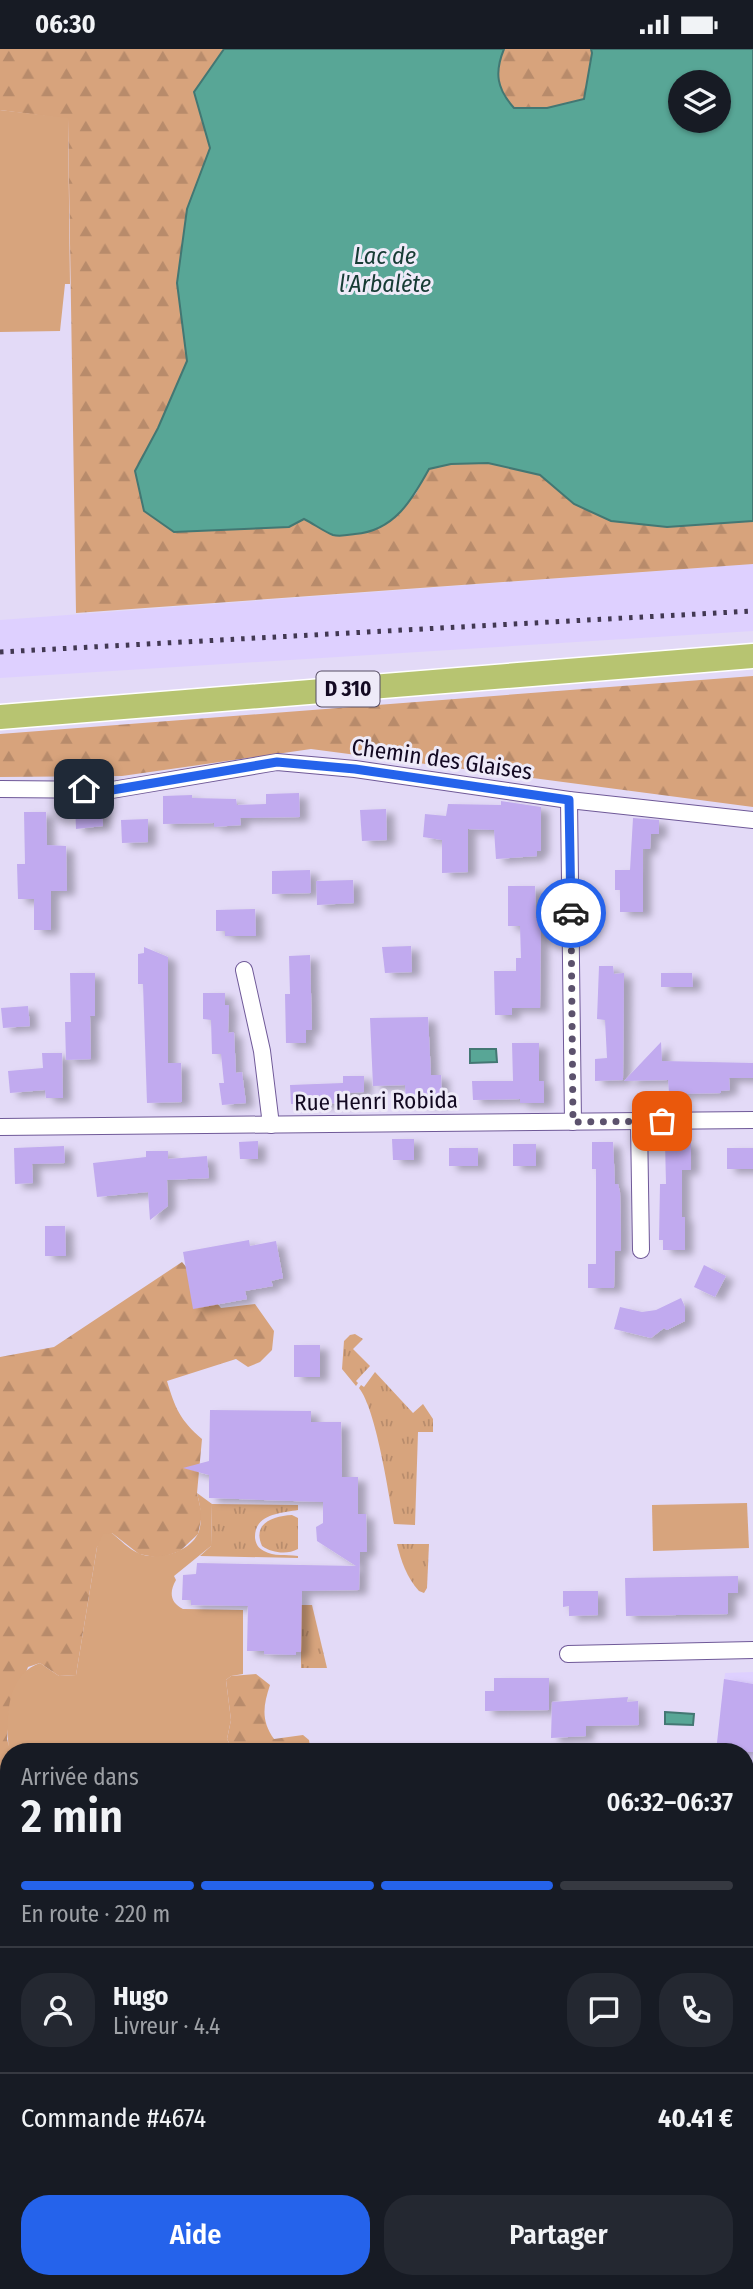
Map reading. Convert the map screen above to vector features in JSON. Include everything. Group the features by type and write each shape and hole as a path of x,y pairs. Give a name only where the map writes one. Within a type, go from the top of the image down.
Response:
{"main road":[{"name":"D 310","path":"0,717 753,656"},
{"path":"696,659 753,662"}],"street":[{"name":"Chemin des Glaises","path":"0,789 112,790 277,762 355,769 569,800 753,820"},
{"path":"569,800 573,1122"},
{"path":"244,970 262,1051 271,1125"},
{"name":"Rue Henri Robida","path":"0,1127 753,1120"},
{"path":"639,1122 641,1250"},
{"path":"568,1654 753,1650"}],"shaded area":[{"path":"753,564 753,631 0,678 0,620"},
{"path":"753,1672 753,1743 717,1743 725,1673"}],"green space":[{"path":"0,49 224,49 194,92 210,148 187,209 177,283 187,361 158,428 135,472 174,532 289,527 304,519 335,536 415,495 429,469 451,464 488,463 540,475 574,504 667,527 753,521 753,564 76,613 68,119 0,110"},
{"path":"504,49 591,49 584,99 547,108 514,108 504,94 499,80 499,66"},
{"path":"0,110 68,118 70,284 65,284 60,331 0,332"},
{"path":"753,676 753,807 311,749 122,776 0,777 0,734"},
{"path":"182,1262 221,1308 255,1304 274,1331 272,1350 260,1362 248,1367 236,1359 167,1381 179,1413 202,1439 197,1493 202,1515 198,1534 180,1551 160,1558 139,1554 112,1533 97,1547 76,1675 59,1676 40,1663 28,1667 9,1719 8,1743 0,1743 0,1357 54,1347"},
{"path":"355,1334 363,1339 353,1349 370,1366 356,1381 356,1386 342,1369 344,1341"},
{"path":"375,1372 413,1413 423,1404 433,1419 433,1432 418,1432 415,1525 394,1524 376,1433 359,1388 361,1385 364,1387"},
{"path":"197,1493 212,1504 211,1546 174,1576 176,1580 172,1597 175,1604 183,1609 243,1610 243,1674 231,1676 226,1680 231,1720 227,1739 229,1743 9,1743 10,1700 14,1688 28,1669 40,1663 59,1676 76,1675 97,1547 103,1534 112,1533 138,1553 164,1556 182,1550 195,1538 199,1531 200,1507"},
{"path":"747,1503 749,1548 653,1551 652,1505"},
{"path":"212,1504 298,1505 298,1510 264,1519 256,1530 255,1538 259,1547 268,1553 298,1558 200,1556 211,1546"},
{"path":"292,1515 298,1518 298,1549 280,1552 262,1546 262,1526 272,1519"},
{"path":"397,1544 429,1544 427,1588 424,1593 419,1591 408,1575"},
{"path":"301,1605 312,1605 327,1668 301,1668"},
{"path":"256,1674 270,1685 264,1713 274,1739 303,1735 310,1743 229,1743 227,1739 231,1720 226,1680 231,1676"}],"water":[{"name":"Lac de l'Arbalète","path":"224,49 504,49 498,73 508,101 514,108 547,108 584,99 591,49 753,49 753,521 667,527 611,521 574,504 540,475 488,463 451,464 429,469 400,512 381,527 369,532 333,535 304,519 289,527 174,532 144,511 135,471 158,428 187,361 177,283 187,209 210,148 194,92"},
{"path":"470,1049 496,1049 497,1062 470,1063"},
{"path":"665,1712 694,1714 693,1725 665,1724"}],"building":[{"path":"299,793 300,817 240,818 241,825 214,827 214,823 163,824 163,796 192,795 192,798 236,799 237,805 266,804 266,794"},
{"path":"501,801 541,807 541,851 537,851 537,856 496,859 494,830 468,829 468,872 442,873 442,840 423,837 425,814 446,816 448,804 501,805"},
{"path":"75,804 102,804 103,826 76,829"},
{"path":"386,809 387,840 362,841 360,810"},
{"path":"24,812 46,812 47,845 66,846 67,891 51,891 51,930 34,930 34,899 18,899 17,864 25,864"},
{"path":"633,818 659,820 659,834 651,834 650,849 643,849 643,912 620,912 620,890 615,890 615,870 630,870"},
{"path":"148,819 148,842 122,843 121,820"},
{"path":"310,870 311,893 272,894 272,871"},
{"path":"353,880 354,903 317,905 316,881"},
{"path":"508,886 535,886 536,918 541,918 540,1008 512,1008 512,1015 495,1015 494,971 516,971 516,958 521,958 520,926 508,926"},
{"path":"255,909 256,936 225,936 225,931 216,931 216,910"},
{"path":"411,946 412,972 385,973 382,947"},
{"path":"144,947 168,957 168,1063 181,1063 182,1102 147,1103 143,984 138,984 138,954 144,953"},
{"path":"310,955 312,1030 306,1030 306,1043 286,1043 285,994 290,994 289,956"},
{"path":"599,966 613,966 614,974 624,973 623,1080 595,1081 595,1059 607,1058 605,1020 597,1019"},
{"path":"70,973 95,973 95,1016 90,1016 91,1059 66,1060 65,1022 71,1022"},
{"path":"661,973 692,973 693,987 661,987"},
{"path":"203,993 225,993 225,1005 229,1005 228,1033 234,1032 236,1073 242,1072 246,1103 222,1105 219,1083 224,1083 221,1054 212,1054 211,1020 203,1019"},
{"path":"28,1006 30,1026 3,1028 1,1008"},
{"path":"428,1017 431,1075 441,1075 442,1103 420,1103 420,1100 406,1102 405,1085 373,1086 370,1018"},
{"path":"661,1042 662,1061 753,1063 753,1078 729,1078 730,1090 721,1093 676,1094 669,1093 668,1080 624,1081"},
{"path":"512,1043 539,1043 539,1081 544,1081 544,1103 520,1103 520,1099 473,1100 472,1081 513,1081"},
{"path":"42,1053 62,1053 63,1098 46,1098 45,1090 10,1093 8,1071 43,1068"},
{"path":"343,1076 364,1076 364,1092 347,1093 347,1103 291,1104 290,1085 343,1083"},
{"path":"392,1139 414,1139 414,1160 393,1160"},
{"path":"258,1141 258,1159 240,1159 239,1142"},
{"path":"592,1142 613,1142 615,1184 618,1184 620,1192 621,1234 621,1251 615,1251 614,1288 588,1288 588,1264 596,1264 596,1169 592,1169"},
{"path":"665,1142 691,1142 691,1170 682,1170 685,1250 663,1250 663,1240 659,1240 660,1184 666,1184"},
{"path":"513,1144 536,1144 536,1166 513,1166"},
{"path":"64,1146 65,1163 32,1164 33,1183 15,1184 14,1148"},
{"path":"449,1148 478,1148 478,1166 449,1166"},
{"path":"727,1148 753,1148 753,1169 727,1169"},
{"path":"146,1151 168,1151 168,1159 207,1156 209,1178 167,1180 168,1206 150,1220 148,1192 97,1197 93,1163 146,1157"},
{"path":"45,1226 65,1226 66,1256 45,1256"},
{"path":"249,1240 250,1246 276,1241 283,1278 271,1281 273,1286 245,1291 247,1299 193,1309 183,1252"},
{"path":"704,1265 726,1276 715,1297 694,1287"},
{"path":"681,1298 685,1307 685,1321 667,1330 664,1328 651,1338 614,1329 620,1307 642,1312 656,1310"},
{"path":"294,1345 320,1345 320,1377 294,1377"},
{"path":"210,1410 311,1411 311,1422 341,1422 342,1477 358,1477 358,1514 366,1514 367,1552 360,1552 359,1590 302,1591 301,1652 296,1652 296,1655 247,1651 248,1606 191,1605 191,1600 182,1600 183,1575 196,1574 197,1563 356,1566 317,1541 316,1527 323,1523 323,1502 209,1498 209,1475 183,1468 209,1461"},
{"path":"738,1576 738,1593 728,1593 728,1614 626,1616 625,1578"},
{"path":"563,1591 598,1591 598,1615 569,1616 569,1606 563,1607"},
{"path":"494,1678 549,1678 549,1710 485,1711 485,1691 494,1691"},
{"path":"724,1679 753,1684 753,1743 717,1743"},
{"path":"628,1697 627,1702 638,1701 639,1725 586,1726 586,1736 551,1738 552,1702"}],"railway":[{"path":"0,652 753,611"}],"way so far":[{"path":"571,913 573,1122 662,1121"}],"route":[{"path":"84,789 112,790 277,762 355,769 569,800 571,913"}]}
